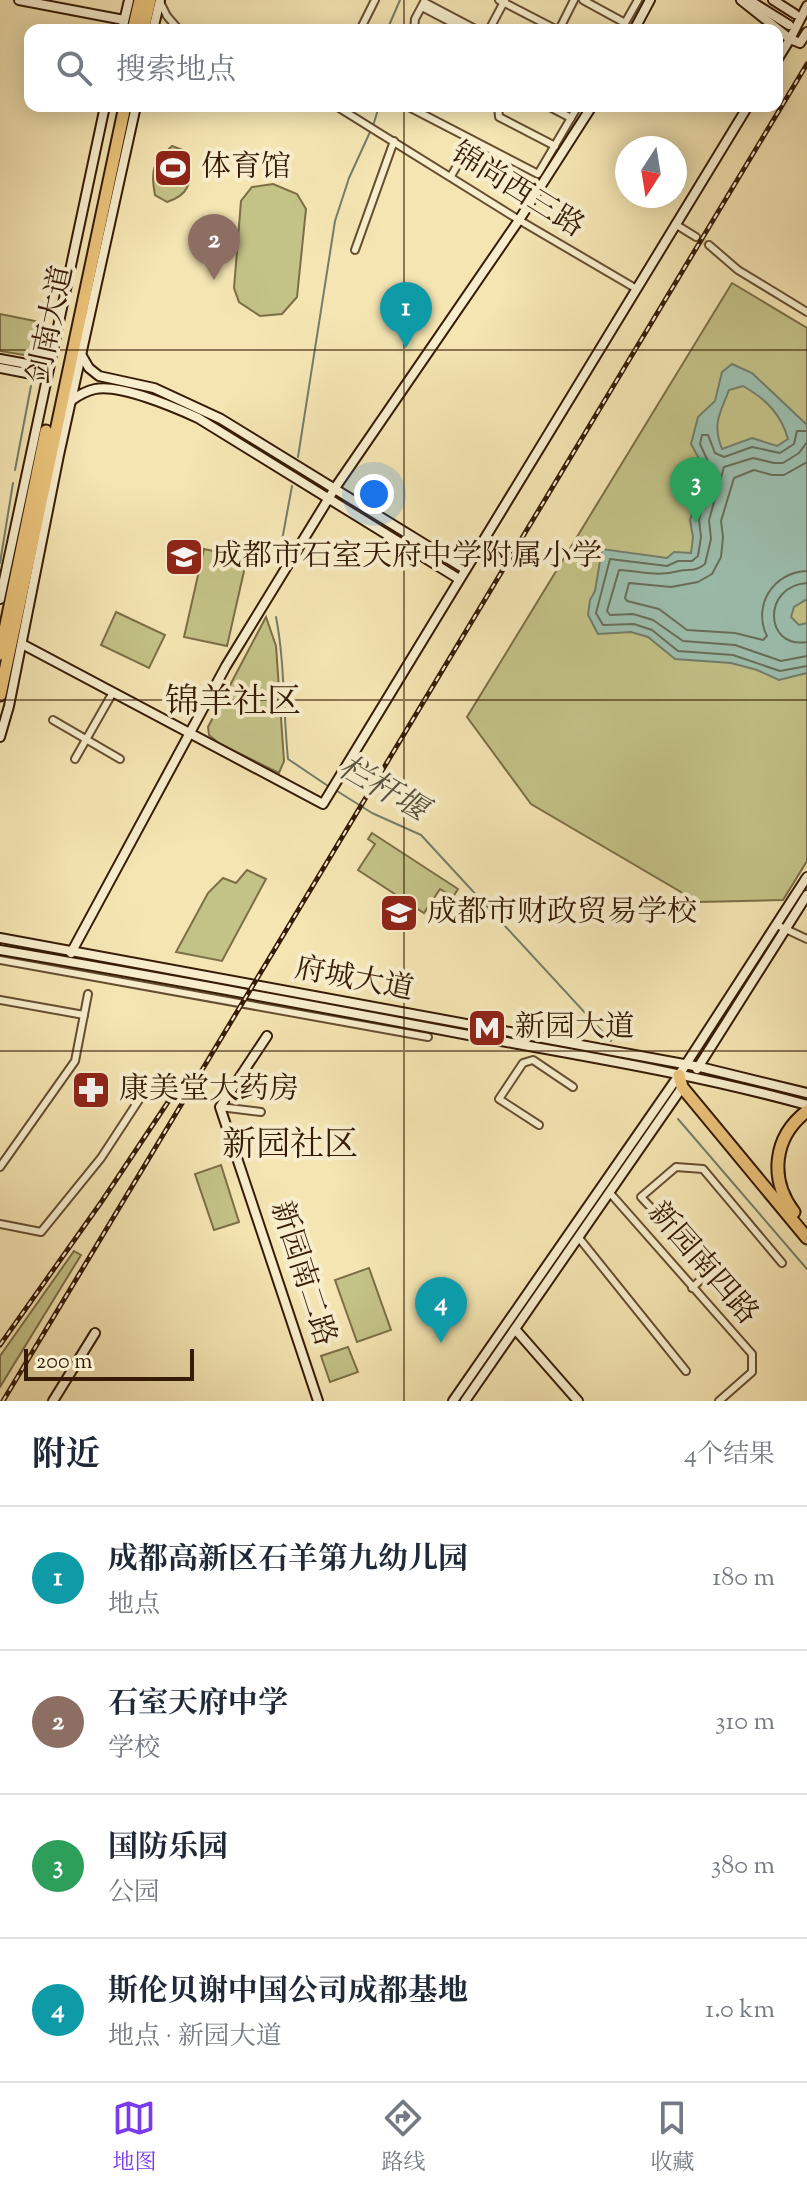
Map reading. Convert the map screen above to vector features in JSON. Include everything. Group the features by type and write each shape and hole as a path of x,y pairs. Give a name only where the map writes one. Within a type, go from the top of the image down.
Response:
{"highway":[{"path":"134,24 140,0"},
{"path":"146,24 157,1"},
{"name":"剑南大道","path":"0,695 122,112"},
{"name":"剑南大道","path":"1,642 122,112"},
{"path":"684,1076 807,1238"},
{"path":"807,1111 782,1141 776,1168 784,1197 807,1228"}],"street":[{"path":"19,0 124,20"},
{"path":"123,24 129,0"},
{"path":"363,24 375,0"},
{"path":"561,24 574,0"},
{"path":"583,0 625,23 638,0"},
{"path":"637,24 650,0"},
{"path":"741,0 771,24"},
{"path":"749,0 789,25"},
{"path":"773,0 795,14"},
{"path":"783,50 807,5 797,0"},
{"path":"154,24 157,1"},
{"path":"157,1 174,24"},
{"path":"492,24 502,1 546,24"},
{"path":"415,24 424,3"},
{"path":"424,3 457,24"},
{"path":"424,3 465,24"},
{"path":"783,33 800,43 807,32"},
{"path":"0,599 104,112"},
{"path":"0,737 135,112"},
{"name":"锦尚西三路","path":"346,112 635,288"},
{"path":"418,112 538,174 574,112"},
{"path":"499,112 499,117 555,146"},
{"path":"560,112 571,118"},
{"path":"71,953 226,666 335,488 519,220 588,112"},
{"path":"22,644 188,735 323,804 744,112"},
{"path":"451,176 472,140"},
{"path":"355,250 394,141"},
{"path":"675,224 696,237"},
{"path":"709,245 738,270 807,312"},
{"path":"82,356 89,368 99,376 154,388 189,402 465,569"},
{"path":"0,359 48,372"},
{"path":"0,368 48,372"},
{"path":"72,400 86,391 103,388 172,406 211,425 459,579"},
{"path":"45,474 59,455"},
{"path":"25,478 31,501"},
{"path":"5,676 9,706"},
{"path":"75,759 112,694"},
{"path":"53,720 120,759"},
{"path":"465,1401 610,1193 807,877"},
{"path":"453,1401 684,1076 700,1067 807,895"},
{"path":"777,925 807,939"},
{"name":"府城大道","path":"0,938 684,1076"},
{"name":"府城大道","path":"0,950 225,988 684,1076"},
{"path":"0,960 428,1037"},
{"path":"0,1167 75,1061 88,994"},
{"path":"0,1000 84,1015"},
{"path":"261,1112 220,1107 267,1036"},
{"path":"539,1125 499,1099 523,1063 533,1060 573,1087"},
{"path":"700,1067 807,1093"},
{"path":"684,1076 807,1105"},
{"path":"0,1224 41,1232 101,1158 152,1080"},
{"name":"新园南二路","path":"220,1107 318,1401"},
{"path":"692,1288 710,1271 641,1197 676,1167 703,1169 782,1263"},
{"name":"新园南四路","path":"610,1193 752,1354 752,1372 719,1401"},
{"path":"579,1238 686,1371"},
{"path":"515,1329 578,1401"},
{"path":"53,1401 95,1333"}],"shaded area":[{"name":"体育馆","path":"172,146 183,150 191,160 190,175 185,191 167,202 155,195 153,173 157,162"},
{"path":"273,184 297,194 306,209 297,297 282,314 260,316 239,302 234,288 241,201 252,187"},
{"path":"732,283 807,328 807,861 783,900 698,902 531,804 467,717"},
{"path":"0,314 45,323 36,357 0,351"},
{"path":"204,549 247,558 227,646 184,637"},
{"path":"116,612 165,635 149,668 101,645"},
{"path":"266,617 276,646 284,761 279,773 220,744 209,735 208,727"},
{"path":"372,833 458,889 453,897 440,889 424,913 358,870 375,844 368,839"},
{"path":"247,870 266,879 222,961 176,952 208,893 223,878 236,883"},
{"path":"221,1165 239,1222 214,1230 195,1174"},
{"path":"74,1251 81,1255 0,1387 0,1356"},
{"path":"369,1268 391,1330 357,1342 335,1280"},
{"path":"348,1347 358,1372 330,1382 321,1356"}],"water":[{"path":"732,364 752,373 807,425 807,599 794,607 791,617 799,625 807,623 807,673 779,680 731,663 675,659 648,637 631,632 598,634 588,615 602,549 667,558 674,552 691,553 693,537 690,520 705,470 691,444 698,417 715,401 722,372","holes":["743,386 777,415 788,439 777,446 752,438 722,449 717,425 729,390"]}],"waterway":[{"name":"栏杆堰","path":"390,24 400,0"},
{"name":"栏杆堰","path":"373,126 377,112"},
{"name":"栏杆堰","path":"298,457 335,221 349,178 370,132"},
{"path":"15,470 31,386"},
{"path":"0,563 13,483"},
{"name":"栏杆堰","path":"278,562 292,486"},
{"name":"栏杆堰","path":"276,617 288,759 331,788"},
{"name":"栏杆堰","path":"337,791 372,813 421,835 611,1041"},
{"name":"栏杆堰","path":"678,1119 807,1269"}],"tunnel":[{"path":"696,237 709,245"}],"railway":[{"path":"783,104 807,64"},
{"path":"3,1401 778,112"},
{"path":"0,1345 184,1078"}],"place":[{"name":"体育馆","path":"173,168"},
{"name":"石室天府中学","path":"214,280"},
{"name":"成都高新区石羊第九幼儿园","path":"406,348"},
{"name":"国防乐园","path":"696,523"},
{"name":"成都市石室天府中学附属小学","path":"184,557"},
{"name":"成都市财政贸易学校","path":"399,913"},
{"name":"新园大道","path":"487,1028"},
{"name":"康美堂大药房","path":"91,1090"},
{"name":"斯伦贝谢中国公司成都基地","path":"441,1343"}],"district":[{"name":"锦羊社区","path":"233,703"},
{"name":"新园社区","path":"290,1146"}]}
